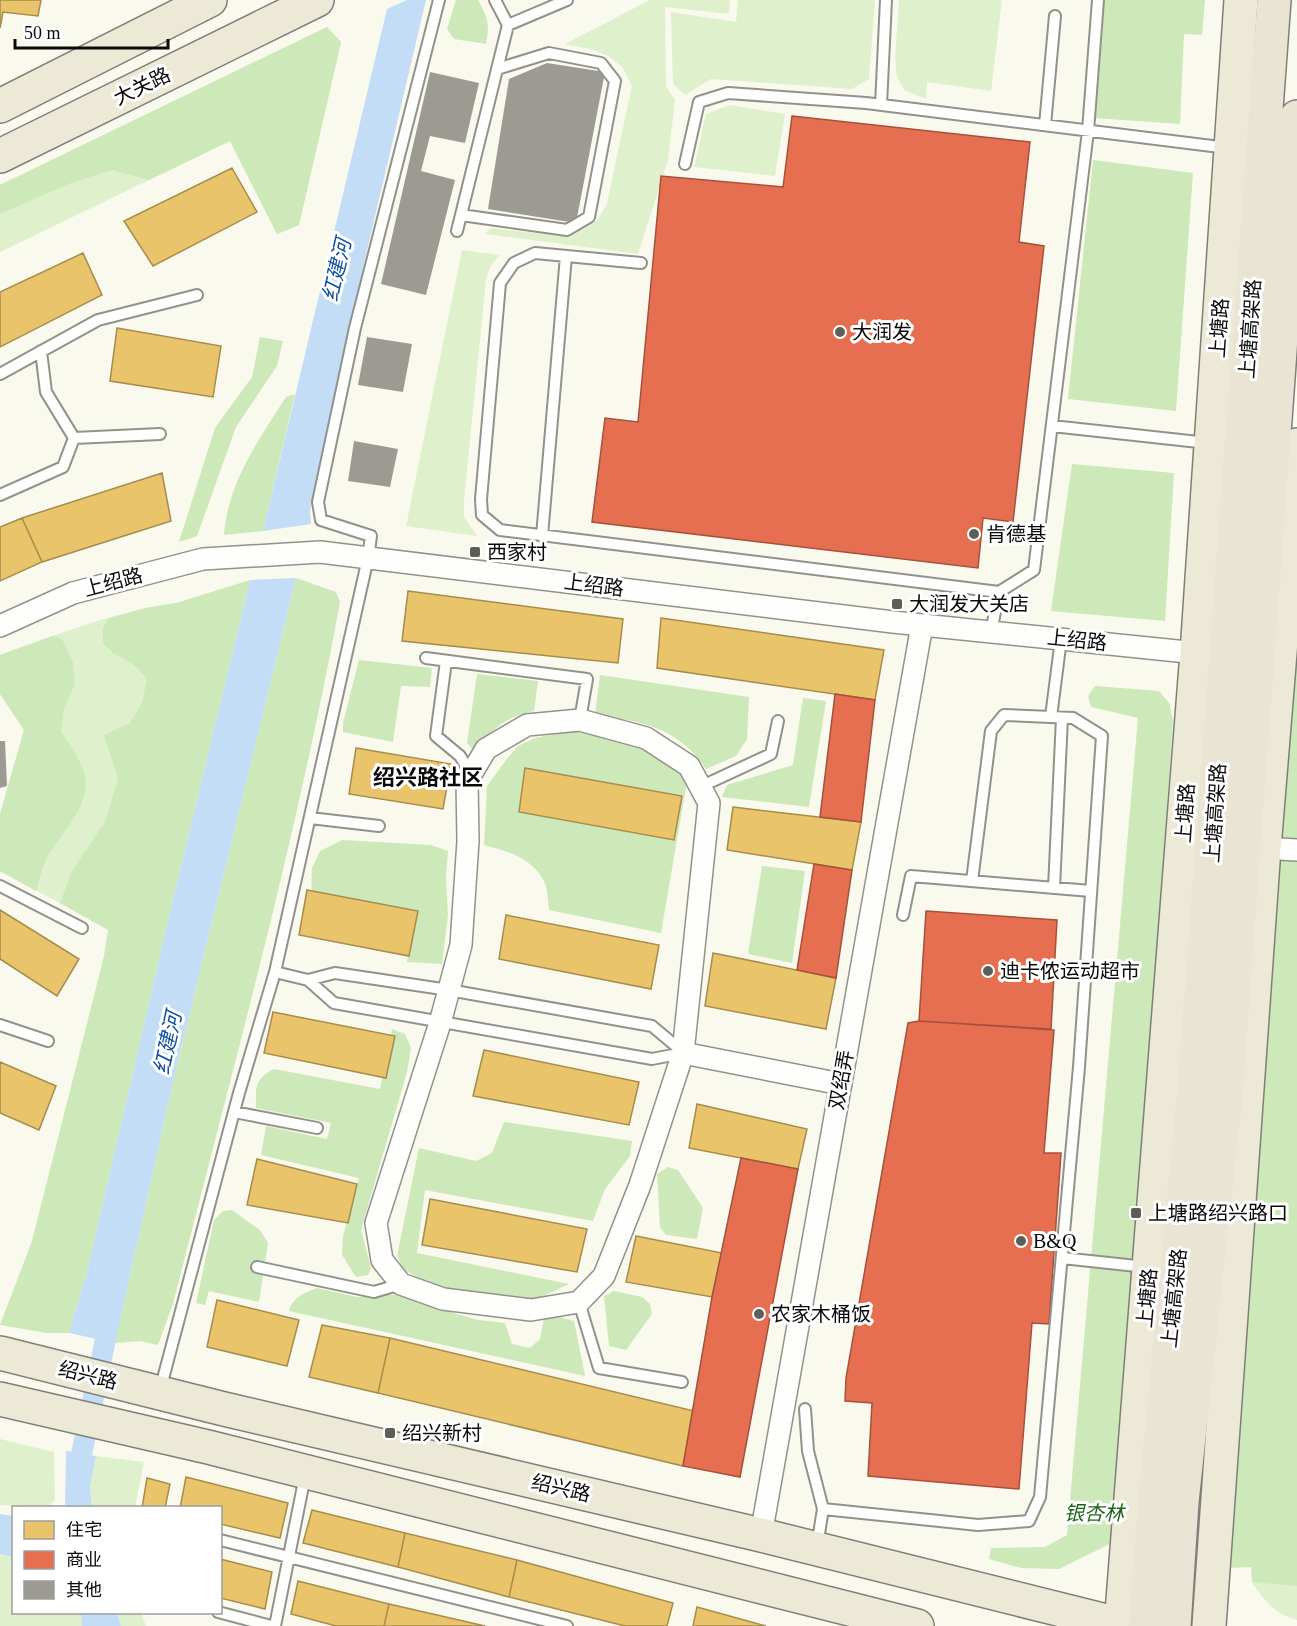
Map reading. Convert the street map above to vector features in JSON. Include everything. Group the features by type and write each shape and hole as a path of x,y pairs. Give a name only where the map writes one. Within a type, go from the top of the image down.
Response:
{"highway":[{"name":"上塘高架路","path":"1128,1626 1156,1487 1194,1090 1274,0"},
{"name":"上塘高架路","path":"1174,1626 1182,1502 1226,1093 1297,117"}],"main road":[{"path":"0,106 210,0"},
{"name":"大关路","path":"0,156 316,0"},
{"name":"上塘路","path":"1128,1626 1149,1267 1197,653 1241,0"},
{"path":"1209,1626 1264,848 1290,621 1297,445"},
{"name":"绍兴路","path":"0,1353 159,1393 761,1535 1128,1626"},
{"path":"0,1399 306,1472 916,1626"}],"street":[{"name":"上绍路","path":"0,626 73,593 203,559 320,552 922,625 1197,653"},
{"name":"双绍弄","path":"761,1535 922,625"},
{"path":"580,720 646,738 689,766 709,803 683,1053 640,1185 604,1276 579,1302 531,1310 443,1299 401,1284 382,1260 376,1223 440,1023 461,945 468,840 467,781 471,774 486,750 527,725 580,720"},
{"path":"1264,848 1297,850"},
{"path":"683,1053 841,1084"}],"lane":[{"path":"159,1393 234,1112 275,972 368,558 371,536 321,520 318,502 355,328 438,0"},
{"path":"457,231 508,25 495,0"},
{"path":"508,25 567,0"},
{"path":"881,105 886,0"},
{"path":"641,262 535,253 514,263 500,283 481,499 482,515 500,530 999,592 1034,570 1088,131 1098,0"},
{"path":"1045,125 1055,16"},
{"path":"461,215 567,230 589,217 615,81 601,63 549,53 497,69"},
{"path":"685,164 699,102 728,93 881,105 1231,149"},
{"path":"542,536 566,256"},
{"path":"0,374 98,320 197,295"},
{"path":"41,351 46,392 74,438"},
{"path":"1052,426 1211,444"},
{"path":"74,438 160,434"},
{"path":"0,495 63,467 74,438"},
{"path":"991,632 999,592"},
{"path":"1054,888 1056,717 1061,639"},
{"path":"426,658 587,679 580,720"},
{"path":"446,661 436,736 460,756 471,774"},
{"path":"823,1509 978,1525 1029,1521 1040,1497 1079,1067 1102,736 1072,718 1004,715 991,731 972,881"},
{"path":"700,787 771,754 778,721"},
{"path":"310,818 379,826"},
{"path":"903,915 911,876 1091,891"},
{"path":"0,886 82,928"},
{"path":"275,972 308,980 334,1003 652,1059 683,1053"},
{"path":"308,980 335,973 449,990 652,1026 683,1053"},
{"path":"0,1025 48,1041"},
{"path":"234,1112 317,1128"},
{"path":"1062,1258 1149,1267"},
{"path":"257,1267 374,1292 401,1284"},
{"path":"579,1302 599,1368 682,1382"},
{"path":"805,1409 808,1450 823,1509 816,1549"},
{"path":"222,1613 273,1626 290,1558 306,1472"},
{"path":"222,1541 567,1626"}],"green space":[{"path":"456,0 478,0 487,21 486,44 454,39 447,29"},
{"path":"650,0 730,0 729,14 665,7 666,86 675,100 668,160 638,254 485,234 491,228 570,237 598,220 607,203 632,86 623,68 610,57 594,50 565,44"},
{"path":"738,0 875,0 869,79 852,89 711,79 685,95 673,84 671,12 736,22"},
{"path":"899,0 1002,0 991,91 927,82 926,99 904,90 897,77 895,59"},
{"path":"1103,0 1205,0 1202,35 1184,34 1180,124 1094,118"},
{"path":"327,27 341,42 299,225 277,234 230,141 0,252 0,185"},
{"path":"327,27 341,42 299,225 277,234 230,141 149,180 112,170 71,183 0,214 0,185"},
{"path":"730,105 785,114 775,176 694,167 706,114"},
{"path":"1093,160 1193,173 1176,411 1068,399"},
{"path":"462,250 499,255 490,267 486,280 464,501 464,517 477,536 406,526"},
{"path":"260,337 283,341 277,366 236,427 197,536 179,542 215,428 252,377"},
{"path":"295,394 263,531 224,535 231,497 246,463 286,397"},
{"path":"1072,464 1174,473 1165,621 1051,611"},
{"path":"296,578 336,592 340,602 284,866 173,1304 158,1345 140,1341 115,1343 172,1086"},
{"path":"250,580 88,1268 69,1333 47,1333 0,1325 32,1241 104,956 108,930 60,903 72,871 106,820 118,778 104,735 130,723 142,703 147,679 134,665 113,653 103,643 103,628 109,618 145,608 176,603"},
{"path":"176,603 108,929 0,871 0,814 24,730 0,694 0,655 109,618"},
{"path":"53,636 62,639 73,662 75,684 64,709 61,732 81,765 85,777 85,789 78,812 44,864 36,891 0,871 0,814 24,730 0,694 0,655"},
{"path":"359,660 432,668 430,687 401,686 393,742 343,732 343,723"},
{"path":"1292,667 1297,667 1297,1586 1252,1582 1251,1567 1226,1568"},
{"path":"477,674 538,681 534,711 514,717 500,725 474,751 467,743"},
{"path":"600,675 749,697 747,739 736,756 706,769 683,744 657,728 628,720 595,715"},
{"name":"银杏林","path":"1095,686 1159,691 1169,703 1173,720 1116,1541 1059,1569 1021,1568 989,1559 991,1548 1045,1547 1067,1535 1138,718 1091,707 1088,696"},
{"path":"803,698 826,701 809,807 722,797 727,785 793,765"},
{"path":"573,731 644,749 669,762 682,774 686,787 661,933 549,910 544,881 533,866 502,850 484,845 487,786 506,760 518,746 535,738"},
{"path":"342,840 431,845 448,851 446,878 448,915 442,964 407,962 409,947 311,907 312,868 320,851"},
{"path":"762,866 805,871 792,963 748,954"},
{"path":"392,1029 405,1034 411,1048 407,1072 361,1230 371,1268 368,1275 356,1277 342,1255 343,1236 359,1178 261,1155 266,1126 327,1139 331,1123 256,1108 256,1089 263,1076 274,1069 380,1089"},
{"path":"504,1122 632,1141 630,1156 605,1189 593,1221 425,1190 417,1253 569,1284 537,1299 522,1300 441,1289 404,1270 397,1256 419,1148 476,1161 492,1153"},
{"path":"668,1167 678,1170 703,1208 697,1239 666,1235 660,1227 657,1174"},
{"path":"232,1210 260,1230 268,1243 259,1302 209,1291 205,1305 196,1303 214,1220 223,1211"},
{"path":"317,1288 357,1297 402,1294 439,1309 478,1320 505,1323 512,1344 530,1348 540,1339 544,1318 556,1316 574,1321 585,1376 289,1311 296,1299"},
{"path":"614,1291 642,1297 650,1304 652,1314 626,1350 609,1346 604,1296"},
{"path":"0,1439 54,1452 55,1500 49,1506 0,1505"},
{"path":"96,1456 144,1462 135,1506 92,1506 90,1487"},
{"path":"0,1554 12,1557 12,1614 81,1614 82,1626 0,1626"},
{"path":"1252,1582 1297,1584 1297,1620 1282,1614 1271,1606"},
{"path":"117,1614 141,1614 146,1626 121,1626"}],"water":[{"path":"407,0 426,0 367,250 310,511 311,524 263,531 387,9"},
{"path":"296,578 172,1086 115,1343 69,1333 88,1268 250,580"},
{"path":"66,1451 96,1456 90,1487 92,1506 65,1506"},
{"path":"0,1514 12,1516 12,1557 0,1554"},
{"path":"81,1614 117,1614 121,1626 82,1626"}],"building: 住宅":[{"path":"0,0 41,0 38,16 3,12 0,28"},
{"path":"232,168 257,212 153,266 124,221"},
{"path":"83,253 102,295 0,347 0,292"},
{"path":"117,328 221,346 213,397 110,381"},
{"path":"162,473 171,521 42,562 22,518"},
{"path":"22,518 42,562 0,581 0,527"},
{"path":"408,591 623,619 618,663 402,641"},
{"path":"661,618 884,650 875,700 657,668"},
{"path":"356,748 451,764 443,809 349,794"},
{"path":"525,768 682,796 674,840 519,812"},
{"path":"733,807 861,822 852,870 727,850"},
{"path":"307,890 418,911 409,956 299,935"},
{"path":"0,910 79,959 57,996 0,959"},
{"path":"506,915 659,945 651,989 499,959"},
{"path":"713,953 836,978 826,1029 705,1006"},
{"path":"273,1012 395,1036 386,1078 264,1053"},
{"path":"484,1050 639,1082 629,1125 473,1096"},
{"path":"0,1062 56,1086 39,1130 0,1113"},
{"path":"697,1104 807,1129 798,1169 689,1148"},
{"path":"257,1159 357,1184 348,1223 247,1205"},
{"path":"430,1199 587,1229 577,1272 422,1245"},
{"path":"636,1236 722,1253 712,1297 626,1282"},
{"path":"217,1300 299,1320 287,1366 207,1347"},
{"path":"322,1325 390,1338 378,1393 309,1377"},
{"path":"390,1338 694,1411 683,1466 378,1393"},
{"path":"186,1477 288,1503 280,1538 222,1524 222,1506 180,1506"},
{"path":"147,1478 170,1484 165,1506 142,1506"},
{"path":"312,1510 405,1533 398,1567 303,1543"},
{"path":"405,1533 517,1560 509,1597 398,1567"},
{"path":"222,1560 272,1572 265,1609 222,1598"},
{"path":"517,1560 673,1603 667,1626 625,1626 509,1597"},
{"path":"298,1581 389,1604 384,1626 336,1626 291,1614"},
{"path":"389,1604 485,1626 384,1626"},
{"path":"697,1607 766,1626 693,1626"}],"building: 商业":[{"name":"大润发","path":"792,116 1030,142 1019,242 1044,246 1013,522 983,518 978,568 592,522 605,418 638,422 661,176 783,187"},
{"path":"835,694 875,700 861,822 820,817"},
{"path":"814,864 852,870 836,978 797,970"},
{"name":"迪卡侬运动超市","path":"926,911 1057,920 1051,1029 919,1021"},
{"path":"919,1021 1054,1030 1044,1153 1061,1153 1049,1324 1032,1323 1019,1489 868,1476 872,1403 845,1401 846,1378 908,1023"},
{"path":"741,1158 798,1169 740,1477 683,1466 712,1297"}],"building: 其他":[{"path":"547,63 605,72 576,223 488,209 509,79"},
{"path":"430,72 479,83 465,143 430,136 421,171 455,180 426,295 381,284"},
{"path":"367,337 412,344 403,392 358,385"},
{"path":"354,441 398,449 390,487 348,481"},
{"path":"0,741 5,741 7,786 0,788"}],"waterway":[{"name":"红建河","path":"78,1506 79,1466 111,1313"}],"place":[{"name":"大润发","path":"840,332"},
{"name":"肯德基","path":"974,534"},
{"name":"西家村","path":"475,552"},
{"name":"大润发大关店","path":"897,604"},
{"name":"迪卡侬运动超市","path":"988,971"},
{"name":"上塘路绍兴路口","path":"1136,1213"},
{"name":"B&Q","path":"1021,1241"},
{"name":"农家木桶饭","path":"759,1314"},
{"name":"绍兴新村","path":"390,1433"}],"district":[{"name":"绍兴路社区","path":"428,777"}]}
